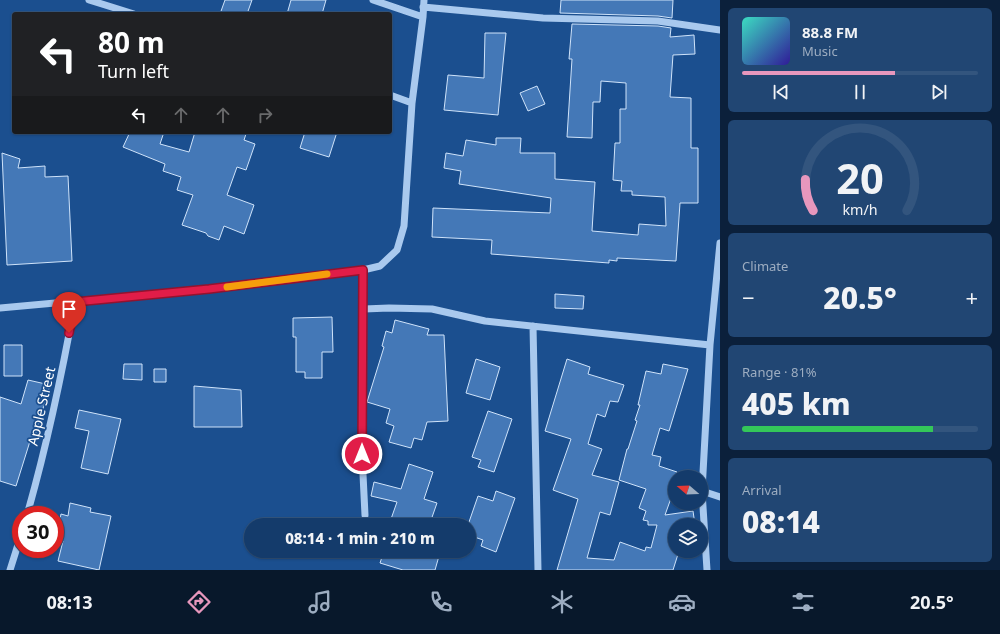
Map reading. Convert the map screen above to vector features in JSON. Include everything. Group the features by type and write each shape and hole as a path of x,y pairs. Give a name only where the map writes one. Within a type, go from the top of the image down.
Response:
{"street":[{"path":"89,0 128,12"},
{"path":"373,0 423,17"},
{"path":"0,308 209,289 363,270 380,266 397,250 404,226 412,103 424,3 543,18 658,21 720,30"},
{"path":"392,97 412,103"},
{"path":"703,470 710,345 720,243"},
{"path":"363,270 364,309 362,454 365,515"},
{"name":"Apple Street","path":"30,506 61,380 75,302"},
{"path":"364,309 432,309 485,321 710,345"},
{"path":"532,326 538,570"},
{"path":"708,493 720,497"},
{"path":"703,510 706,570"},
{"path":"10,570 14,558"}],"building":[{"path":"225,0 252,0 248,12 221,12"},
{"path":"291,0 326,0 323,12 288,12"},
{"path":"561,0 673,0 672,18 658,16 560,13"},
{"path":"572,24 658,26 671,28 670,37 694,35 695,54 673,55 670,97 691,98 691,148 698,148 698,203 680,203 676,261 617,258 617,261 609,260 609,263 491,254 492,240 432,237 433,208 550,213 551,198 459,184 461,171 444,168 446,153 463,156 466,140 496,145 496,138 521,138 520,153 555,153 555,179 595,182 592,231 638,235 639,224 666,226 665,197 632,195 632,191 621,191 622,181 613,180 615,143 620,143 620,109 626,109 626,83 601,81 600,102 593,102 592,138 567,137 572,59 569,59"},
{"path":"485,33 506,33 498,115 444,110 448,75 484,78"},
{"path":"537,86 545,104 528,111 520,93"},
{"path":"129,134 163,134 160,144 189,152 194,134 246,134 244,140 255,144 246,170 237,167 227,195 254,205 244,234 224,226 219,240 208,236 206,233 182,225 193,195 177,190 181,177 163,171 165,164 123,147"},
{"path":"304,134 336,134 329,157 300,148"},
{"path":"2,153 20,159 18,168 45,166 45,177 68,176 72,261 7,265"},
{"path":"555,294 584,296 583,309 555,308"},
{"path":"332,317 333,352 322,352 322,378 305,378 305,372 296,372 296,337 293,337 293,318"},
{"path":"395,320 429,329 427,335 444,335 448,421 427,422 422,440 414,438 411,448 389,442 394,426 386,423 390,409 367,402 384,347 382,346 386,331 392,333"},
{"path":"4,345 22,345 22,376 4,376"},
{"path":"476,359 500,367 490,400 466,393"},
{"path":"567,359 590,367 588,374 624,385 618,402 610,401 605,417 597,414 588,444 602,449 592,475 619,482 610,515 600,512 587,558 614,560 620,542 645,551 646,547 651,548 657,525 648,525 648,521 643,520 646,511 639,508 646,489 619,480 627,449 637,421 635,420 640,405 638,405 646,371 661,374 663,364 688,369 669,431 660,428 652,455 661,457 659,466 671,470 668,470 668,507 665,515 693,511 694,518 668,518 668,558 677,558 673,570 557,570 578,499 553,490 571,439 545,431"},
{"path":"124,364 142,364 142,380 123,379"},
{"path":"154,369 166,369 166,382 154,382"},
{"path":"28,380 50,385 34,439 31,438 16,486 0,481 0,397 21,404"},
{"path":"194,386 241,390 242,427 194,427"},
{"path":"79,410 121,419 108,474 81,468 89,431 75,428"},
{"path":"488,411 512,419 494,472 478,467 481,460 472,457"},
{"path":"409,464 433,472 424,499 437,503 432,518 391,518 397,502 371,496 374,482 401,489"},
{"path":"496,491 515,498 496,552 481,546 483,540 476,538 476,518 470,518 478,496 493,501"},
{"path":"70,503 91,508 90,512 111,516 99,570 58,561 59,558 64,558 64,515 68,516"},
{"path":"382,558 438,558 435,570 403,570 380,563"}],"slow traffic":[{"path":"227,287 327,274"}],"route":[{"path":"69,333 75,302 209,289 363,270 364,309 362,454"}]}
